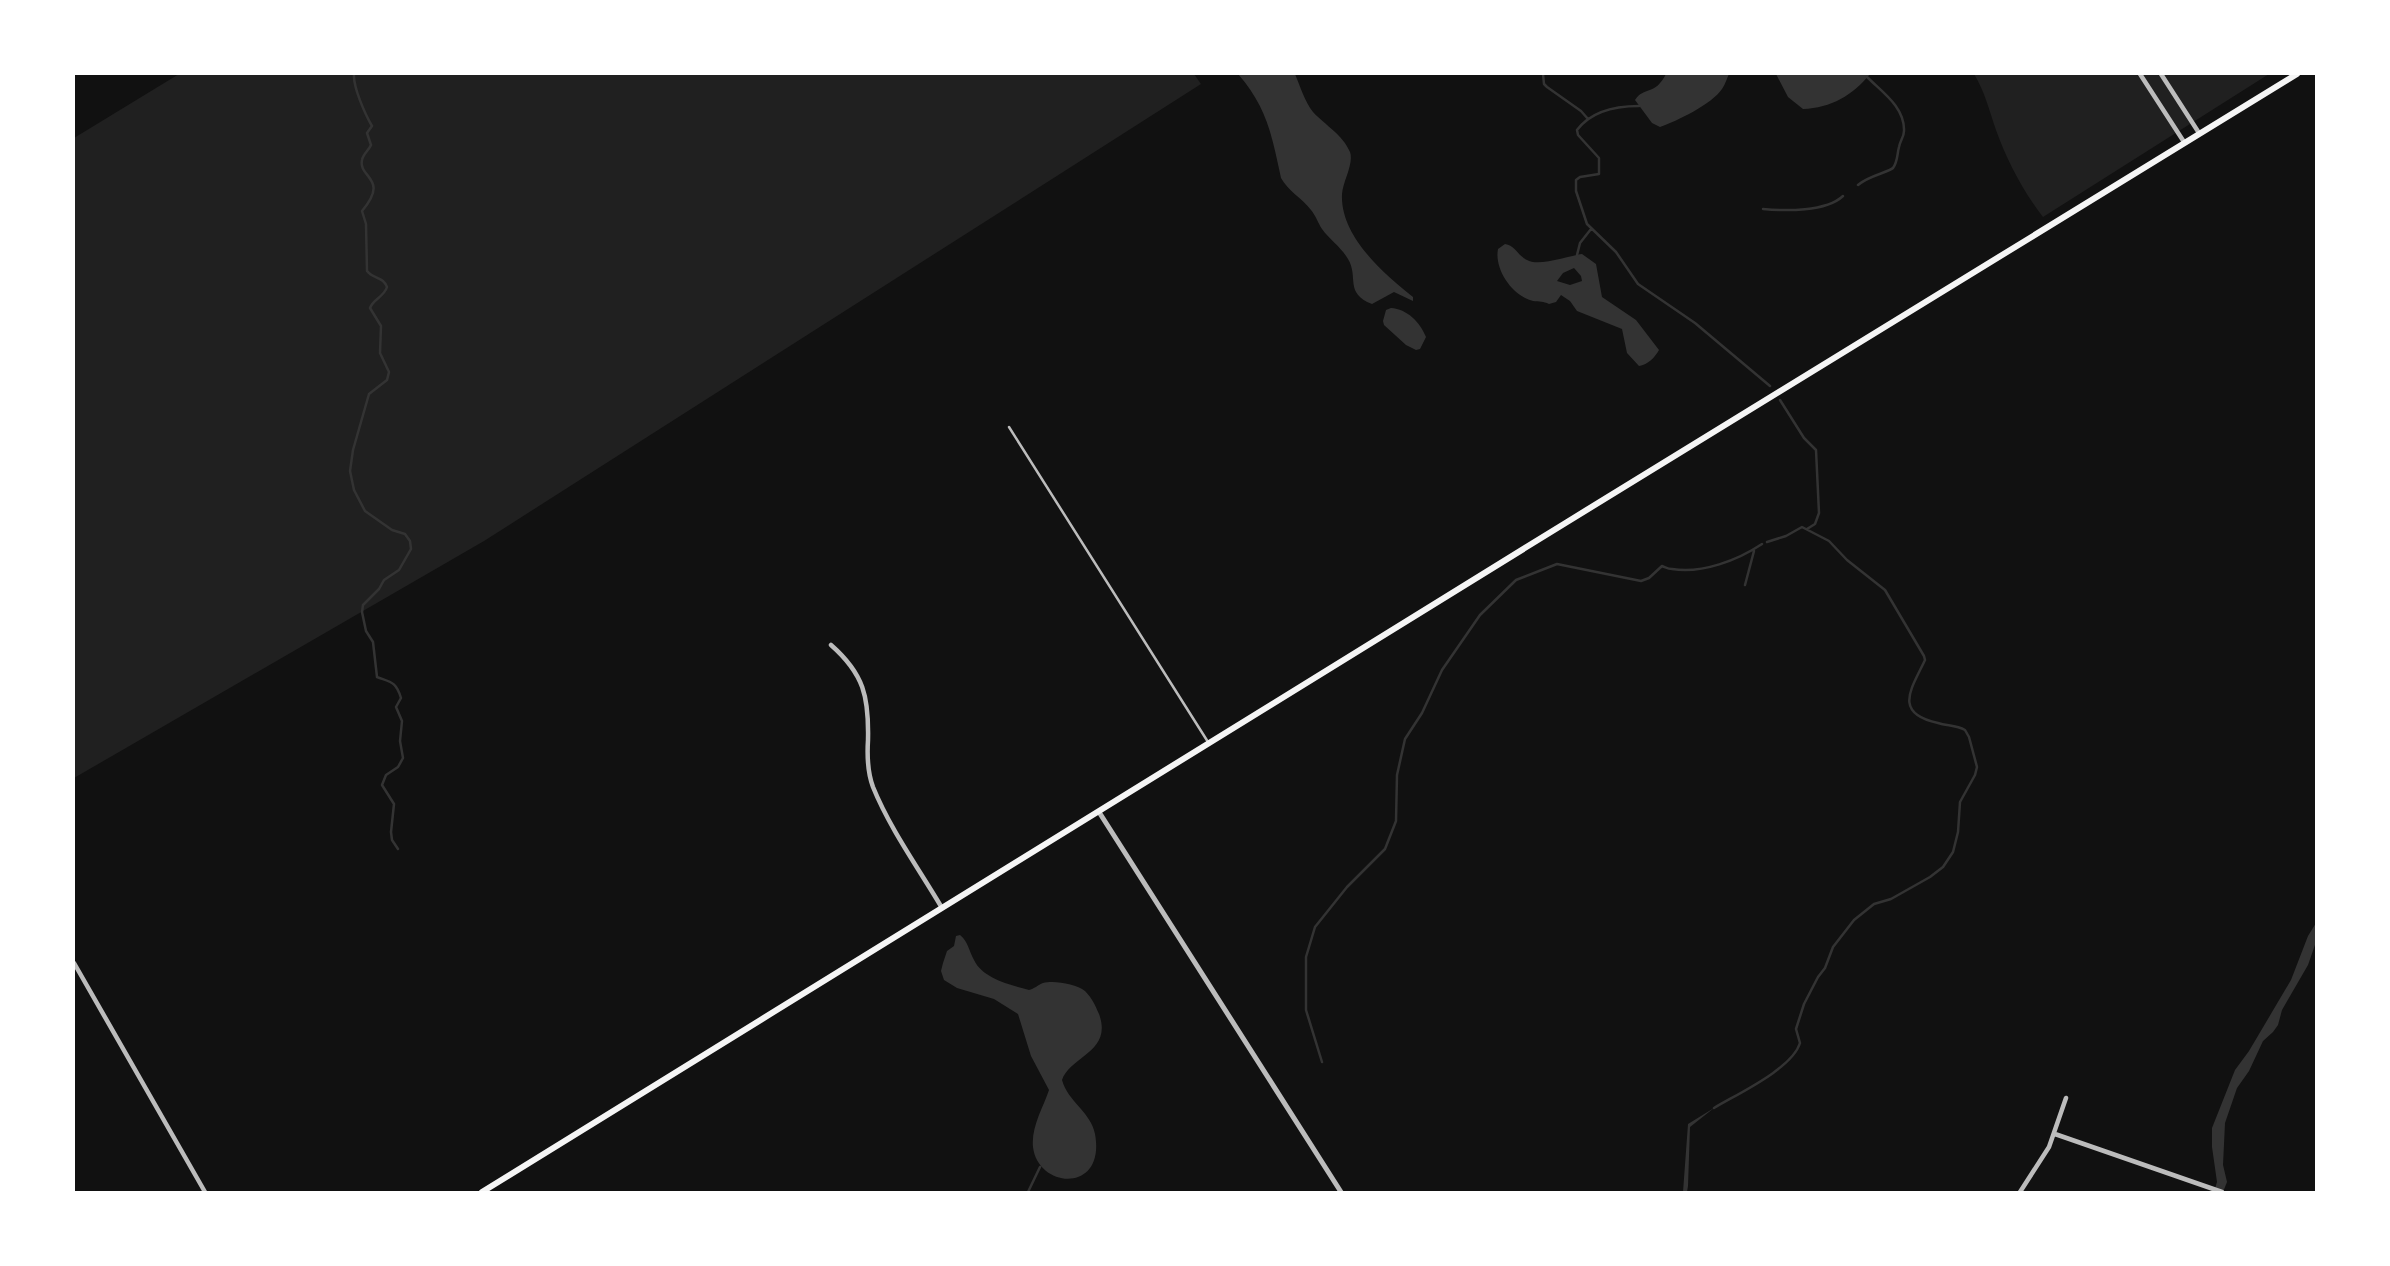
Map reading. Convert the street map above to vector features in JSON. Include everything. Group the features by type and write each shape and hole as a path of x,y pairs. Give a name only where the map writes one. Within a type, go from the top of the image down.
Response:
{"main road":[{"path":"482,1192 1660,463 2297,74"}],"street":[{"path":"2140,74 2183,142"},
{"path":"2161,74 2199,133"},
{"path":"831,645 848,660 862,684 867,705 867,765 873,787 942,908"},
{"path":"1099,812 1341,1192"},
{"path":"74,963 205,1192"},
{"path":"2020,1192 2055,1134 2066,1098"},
{"path":"2055,1134 2222,1192"}],"lane":[{"path":"1009,427 1208,742"}],"shaded area":[{"path":"179,74 1194,74 1201,84 484,541 74,778 74,138"},
{"path":"1238,74 1295,74 1310,108 1338,135 1350,152 1351,162 1342,194 1343,210 1348,224 1366,252 1389,277 1413,297 1413,301 1394,292 1372,304 1358,295 1351,266 1345,255 1281,178 1262,110"},
{"path":"1666,74 1729,74 1717,95 1702,106 1660,127 1652,123 1635,100 1658,85"},
{"path":"1776,74 1870,74 1841,99 1823,106 1803,109 1788,97"},
{"path":"1974,74 2269,74 2043,217 2010,164"},
{"path":"1505,244 1509,245 1532,262 1582,254 1596,264 1602,297 1636,320 1659,350 1648,362 1639,366 1627,353 1622,329 1577,311 1570,301 1561,295 1556,302 1549,304 1518,294 1502,273 1497,257 1498,249","holes":["1574,268 1582,281 1570,285 1557,281 1563,273"]},
{"path":"1391,308 1408,314 1420,326 1426,337 1420,349 1406,345 1384,325 1386,310"},
{"path":"2316,923 2316,942 2308,965 2282,1010 2278,1025 2263,1041 2249,1071 2237,1088 2225,1123 2223,1165 2227,1182 2223,1192 2214,1192 2217,1182 2212,1128 2235,1070 2291,980 2308,936"},
{"path":"960,935 967,943 978,967 991,977 1029,990 1048,982 1071,985 1085,991 1095,1005 1102,1027 1100,1037 1096,1045 1066,1072 1062,1080 1069,1095 1089,1119 1095,1134 1096,1154 1091,1167 1082,1176 1070,1179 1058,1177 1046,1171 1038,1161 1033,1147 1034,1132 1049,1090 1031,1056 1018,1014 994,999 957,988 944,980 941,971 947,951 954,946 956,936"},
{"path":"1714,1108 1690,1127 1688,1186 1687,1192 1683,1192 1688,1124"}],"waterway":[{"path":"354,74 357,93 372,126 367,133 371,145 363,158 362,166 371,180 373,192 362,211 366,224 367,271 383,281 387,287 370,308 381,326 380,353 389,372 387,380 369,394 353,450 350,471 354,490 365,511 392,530 405,534 411,549 399,570 384,580 363,605 362,612 366,631 373,642 377,677 395,685 401,698 396,707 402,721 400,741 403,758 398,767 386,775 382,785 394,804 391,832 392,840 398,849"},
{"path":"1543,74 1544,84 1588,119"},
{"path":"1858,185 1893,168 1904,133 1897,107 1867,77"},
{"path":"1639,106 1605,110 1590,118 1577,130 1578,135 1599,158 1599,174 1576,180 1576,191 1587,224 1616,252 1638,284 1695,323 1770,386"},
{"path":"1763,209 1816,208 1843,196"},
{"path":"1577,255 1580,243 1591,229"},
{"path":"1780,400 1804,438 1816,450 1819,513 1815,524 1807,529"},
{"path":"1714,1108 1763,1080 1795,1053 1800,1043 1796,1029 1804,1004 1825,968 1833,947 1854,920 1874,904 1891,899 1943,867 1953,852 1958,832 1960,802 1977,767 1965,730 1924,719 1910,706 1911,690 1925,660 1885,590 1847,560 1829,541 1802,527 1767,542"},
{"path":"1322,1062 1306,1010 1306,957 1315,927 1347,887 1385,849 1396,821 1397,775 1405,739 1422,713 1442,670 1480,615 1516,580 1557,564 1641,581 1649,578 1662,566 1683,570 1707,568 1731,560 1762,544"},
{"path":"1745,585 1754,551"},
{"path":"1028,1192 1040,1167"}]}
